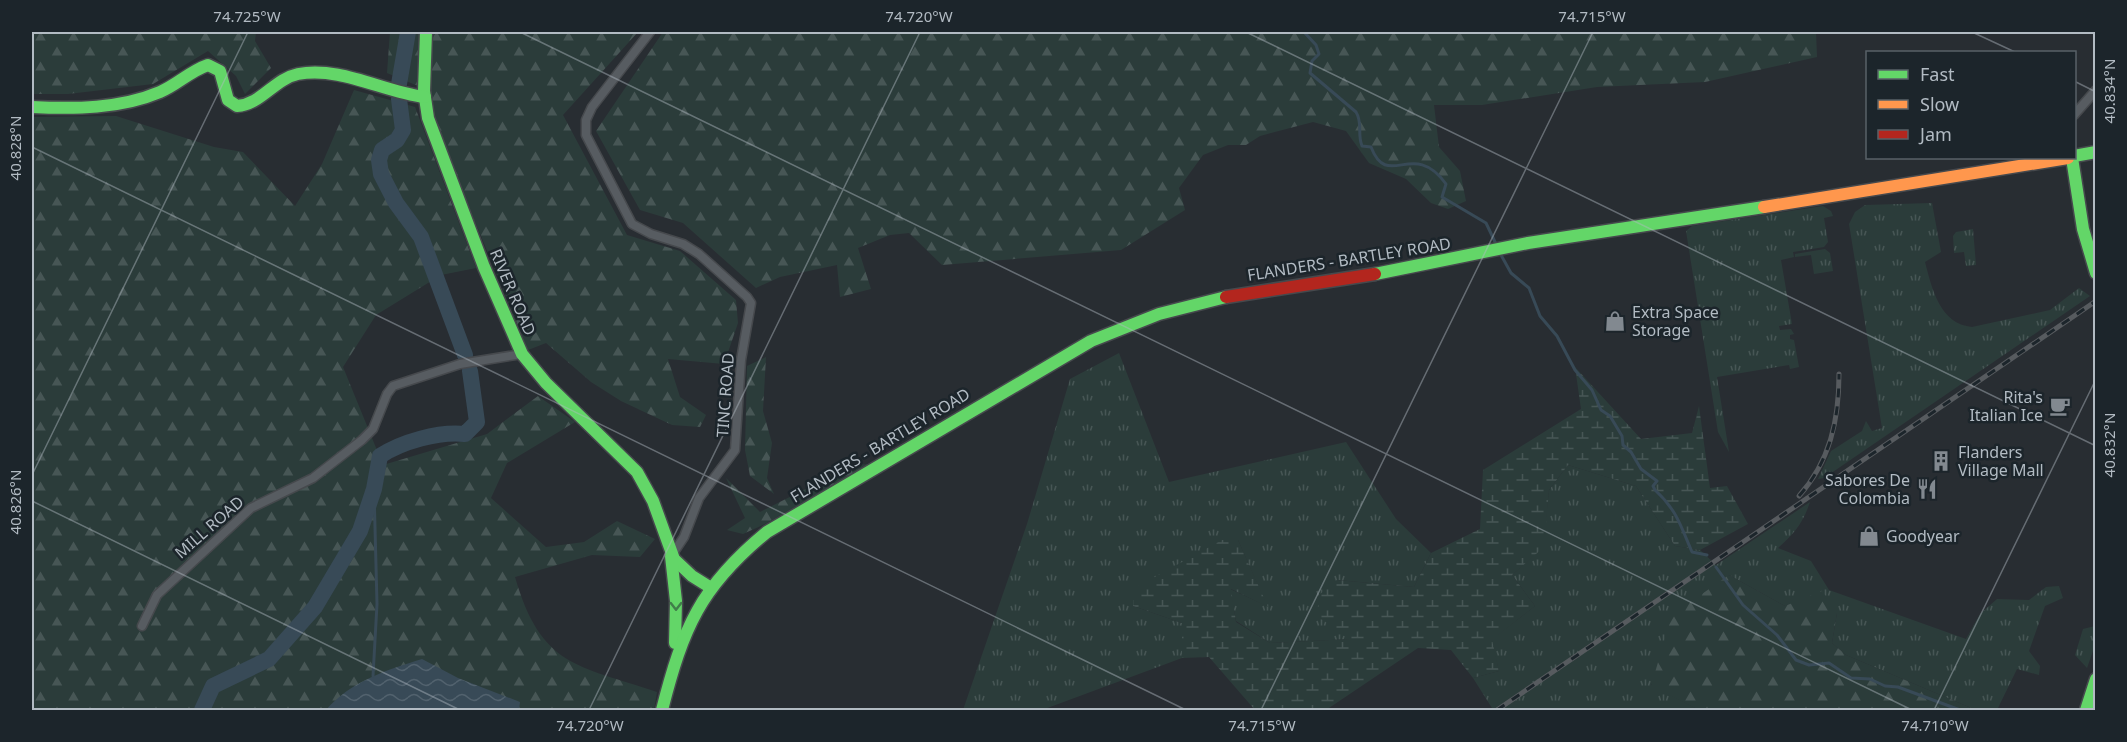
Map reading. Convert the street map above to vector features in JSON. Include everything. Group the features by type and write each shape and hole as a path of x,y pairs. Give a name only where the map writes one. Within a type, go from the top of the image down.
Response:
{"main road":[{"name":"RIVER ROAD","path":"426,32 424,97 435,141 500,306 522,354 546,383 641,477 653,501 672,555 676,601 675,657"},
{"path":"32,107 73,109 133,100 163,91 208,65 220,71 228,100 237,106 254,103 280,79 295,74 325,73 364,80 408,95 424,97"},
{"name":"FLANDERS - BARTLEY ROAD","path":"2076,156 2096,152"},
{"name":"FLANDERS - BARTLEY ROAD","path":"675,657 686,626 708,586 745,549 776,527 1024,379 1101,336 1144,318 1243,293 1371,275 1528,243 1942,180 2060,159"},
{"path":"2071,159 2083,228 2096,273"},
{"name":"RIVER ROAD","path":"672,555 684,570 708,586"},
{"path":"662,711 675,657"},
{"path":"2086,711 2096,679"}],"street":[{"name":"TINC ROAD","path":"650,32 592,106 586,120 586,135 632,224 647,233 683,244 699,254 747,297 751,309 741,360 735,450 726,465 703,492 684,537 672,555"},
{"path":"2076,113 2096,90"},
{"name":"MILL ROAD","path":"142,626 157,595 250,508 313,478 362,440 373,429 387,394 393,386 460,364 522,354"}],"green space":[{"path":"32,32 256,32 255,41 271,68 245,94 236,76 208,51 153,84 68,94 32,94"},
{"path":"390,32 420,32 418,86 387,73"},
{"path":"432,32 638,32 563,115 627,235 680,251 736,300 738,323 724,364 668,359 680,397 706,415 700,427 672,425 621,401 591,382 546,343 528,350 438,132 430,98"},
{"path":"663,32 1816,32 1817,57 1705,82 1597,87 1482,105 1434,105 1439,147 1460,171 1466,201 1448,209 1431,203 1406,179 1369,163 1346,131 1313,122 1260,136 1246,145 1228,145 1203,155 1179,188 1185,210 1121,250 942,265 909,233 890,235 858,248 871,289 840,297 837,265 780,277 756,288 683,223 640,210 596,131"},
{"path":"354,90 415,107 476,268 441,275 376,315 343,367 383,465 487,434 538,396 575,422 507,463 491,498 546,547 584,542 617,521 655,539 640,557 592,555 515,577 525,607 550,646 566,658 584,667 657,692 654,710 32,710 32,117 116,116 214,147 243,152 295,206 322,164"},
{"path":"1932,203 1941,252 1925,262 1939,304 1952,319 1972,327 2050,310 2079,288 2090,296 1824,478 1818,479 1831,451 1862,431 1866,421 1872,431 1882,428 1849,224 1855,212 1865,205"},
{"path":"1823,206 1831,211 1833,216 1824,218 1828,242 1824,247 1793,252 1794,257 1781,260 1792,324 1779,326 1780,330 1791,329 1794,334 1790,335 1790,339 1794,340 1799,367 1790,369 1789,365 1717,377 1729,452 1718,432 1686,231 1692,226"},
{"path":"1973,229 1976,265 1966,266 1964,252 1954,253 1953,236 1956,232"},
{"path":"1825,249 1830,253 1833,271 1814,274 1811,255 1795,257 1795,254"},
{"path":"1119,353 1169,482 1346,442 1396,519 1431,553 1414,587 1337,580 1351,639 1270,643 1236,621 1230,589 1267,606 1238,540 1133,606 1182,623 1182,658 1042,710 963,710 1027,524 1070,379"},
{"path":"766,357 763,411 772,443 767,478 774,494 750,476 745,450 747,366"},
{"path":"1575,367 1641,439 1692,433 1699,406 1710,488 1727,486 1748,524 1700,550 1675,546 1636,486 1568,465 1549,490 1544,547 1512,575 1535,606 1492,640 1499,671 1473,678 1451,650 1418,648 1326,710 1255,710 1209,657 1182,658 1182,623 1133,606 1133,589 1222,540 1238,540 1268,607 1231,589 1236,622 1270,643 1350,639 1317,616 1319,595 1337,580 1414,587 1431,553 1480,529 1483,470 1581,409"},
{"path":"869,464 767,523 743,534 727,530 745,518 726,478 760,512 853,465"},
{"path":"1568,465 1636,486 1675,546 1700,550 1716,565 1810,502 1797,528 1778,548 1811,561 1829,590 1966,639 1980,614 1997,599 2029,600 2046,587 2059,586 2063,598 2045,606 2029,651 2040,666 2039,675 2017,669 1997,710 1976,710 1846,655 1832,643 1837,613 1785,606 1729,575 1651,685 1699,710 1489,710 1492,708 1473,678 1499,671 1491,640 1535,606 1512,575 1543,547 1549,490"},
{"path":"1729,575 1785,606 1822,591 1837,613 1832,643 1846,655 1976,710 1699,710 1651,686 1672,615"},
{"path":"2095,626 2095,645 2087,668 2075,655 2083,629"}],"water":[{"path":"422,659 458,678 520,702 519,710 326,710 358,684 383,672"}],"waterway":[{"path":"399,84 408,32"},
{"path":"1304,32 1316,45 1319,54 1312,61 1310,73 1356,112 1362,146 1371,147 1378,159 1385,165 1423,165 1434,171 1446,184 1442,197 1486,223 1496,244"},
{"path":"399,99 403,130 397,140 382,150 379,160 381,174 396,203 421,237 465,355"},
{"path":"1501,255 1511,273 1529,288 1540,316 1557,336 1575,370 1592,390 1601,410 1610,416 1622,436 1623,445 1631,452 1641,469 1657,481 1653,486 1673,512 1692,552 1707,555"},
{"path":"202,710 213,686 269,659 315,607 360,531 374,489 380,456 398,446 421,439 444,434 465,434 477,422 470,371"},
{"path":"373,676 377,604 374,489"},
{"path":"1716,567 1743,605 1777,635 1796,660 1809,665 1829,663 1851,678 1870,679 1885,686 1898,687 1960,710"}],"railway":[{"path":"1497,710 2096,301"},
{"path":"1799,496 1818,469 1831,439 1837,408 1839,374"}],"traffic: fast":[{"path":"426,32 424,91 428,118 484,267 522,354 546,383 637,472 653,501 674,559 692,576 708,586"},
{"path":"32,107 80,108 129,102 160,92 208,65 220,71 228,100 237,106 254,101 290,77 314,72 346,76 425,97"},
{"path":"2076,156 2096,152"},
{"path":"2072,159 2083,229 2096,273"},
{"path":"1375,274 1528,243 1764,207"},
{"path":"662,710 678,655 697,611 725,571 767,532 1091,341 1159,314 1226,297"},
{"path":"671,556 676,601 675,643"},
{"path":"2086,710 2096,679"}],"traffic: slow":[{"path":"1764,207 2062,159"}],"traffic: jam":[{"path":"1226,297 1375,274"}],"place":[{"name":"Extra Space Storage","path":"1615,321"},
{"name":"Rita's Italian Ice","path":"2060,406"},
{"name":"Flanders Village Mall","path":"1941,461"},
{"name":"Sabores De Colombia","path":"1927,489"},
{"name":"Goodyear","path":"1869,536"}]}
